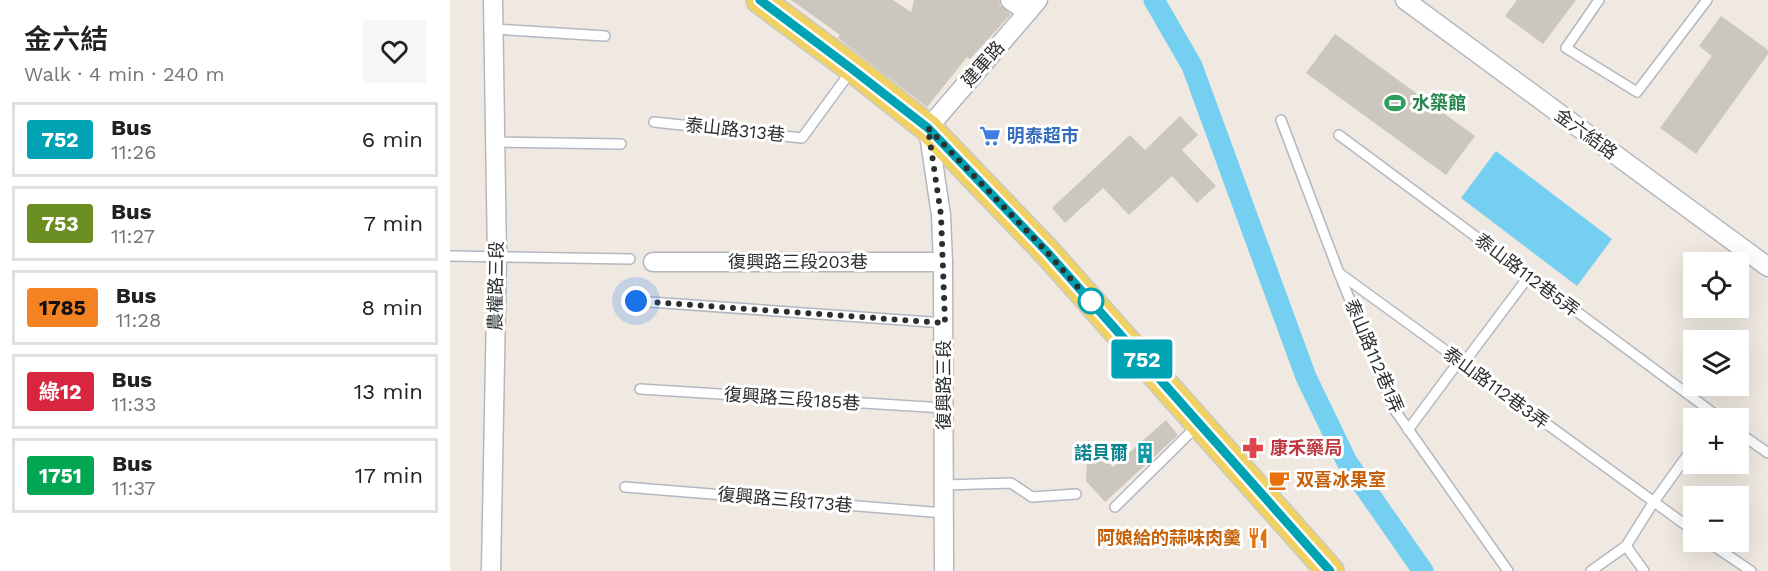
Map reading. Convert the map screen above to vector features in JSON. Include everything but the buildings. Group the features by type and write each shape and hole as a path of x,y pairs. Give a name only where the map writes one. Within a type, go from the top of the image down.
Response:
{"main road":[{"path":"760,0 928,128 1047,252 1330,571"}],"street":[{"name":"農權路三段","path":"491,571 497,256 493,0"},
{"path":"1010,0 1033,6"},
{"name":"金六結路","path":"1405,0 1768,267"},
{"name":"建軍路","path":"928,128 1033,6"},
{"name":"復興路三段","path":"928,128 941,215 943,262 945,323 944,571"},
{"name":"復興路三段203巷","path":"653,262 943,262"}],"lane":[{"path":"1599,0 1566,48 1637,92 1707,0"},
{"path":"494,29 605,36"},
{"name":"泰山路313巷","path":"654,122 802,138 852,69"},
{"name":"泰山路112巷1弄","path":"1281,120 1394,409 1508,571"},
{"name":"泰山路112巷5弄","path":"1339,135 1703,408"},
{"path":"495,142 621,144"},
{"path":"450,256 630,259"},
{"name":"泰山路112巷3弄","path":"1339,273 1683,523"},
{"path":"1408,430 1454,368 1469,356 1529,276"},
{"path":"636,301 945,323"},
{"name":"復興路三段185巷","path":"640,389 944,408"},
{"path":"1115,507 1199,423"},
{"path":"1749,440 1768,453"},
{"path":"1591,571 1626,546 1683,461"},
{"path":"944,485 1011,483 1032,497 1076,494"},
{"name":"復興路三段173巷","path":"625,487 945,513"},
{"path":"1626,546 1644,571"},
{"path":"1723,552 1751,571"}],"water":[{"path":"1496,151 1612,239 1577,286 1461,198"}],"waterway":[{"path":"1154,0 1192,66 1306,377 1347,462 1423,571"}],"bus line":[{"name":"752","path":"760,0 928,128 1047,252 1330,571"}],"place":[{"name":"水築館","path":"1395,103"},
{"name":"明泰超市","path":"990,136"},
{"name":"康禾藥局","path":"1253,448"},
{"name":"諾貝爾","path":"1145,453"},
{"name":"双喜冰果室","path":"1279,480"},
{"name":"阿娘給的蒜味肉羹","path":"1258,538"}],"route":[{"path":"636,301 945,323 941,215 928,128 1047,252 1092,303 1091,301"}]}
